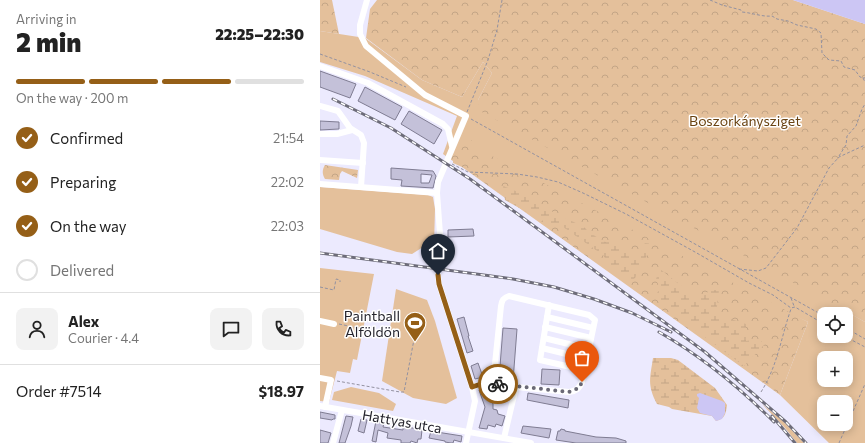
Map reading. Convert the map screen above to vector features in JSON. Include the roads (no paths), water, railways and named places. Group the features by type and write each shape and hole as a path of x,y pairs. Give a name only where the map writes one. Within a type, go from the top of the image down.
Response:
{"street":[{"path":"368,0 360,25 360,34 366,46 425,95 466,116 446,161 437,193 441,248 439,266"},
{"path":"320,66 368,83 443,124 448,129 452,146"},
{"path":"320,106 332,108 338,111 352,130 363,137 364,143 361,188"},
{"path":"320,134 337,134 352,130"},
{"path":"320,160 363,163"},
{"path":"320,184 437,193"},
{"path":"438,275 439,284 472,387 475,401 466,443"},
{"path":"472,387 487,382 516,387 569,392 574,391 579,388 582,382 595,320 589,315 549,305 509,296 504,298 502,301 493,383"},
{"path":"549,305 540,360 584,370"},
{"path":"547,317 593,328"},
{"path":"320,321 334,324"},
{"path":"545,327 591,338"},
{"path":"544,338 589,349"},
{"path":"542,348 587,359"},
{"path":"320,378 330,380 322,407"},
{"path":"504,438 516,387"},
{"name":"Hattyas utca","path":"322,407 530,443"},
{"path":"333,443 342,410"}],"railway":[{"path":"333,99 391,128 470,179 705,352 786,422 806,443"},
{"path":"320,253 513,279 554,287 594,299 632,313 671,332"},
{"path":"659,332 690,351 720,373 774,422"},
{"path":"772,416 795,443"}],"place":[{"name":"Paintball Alföldön","path":"415,342"}],"park label":[{"name":"Boszorkánysziget","path":"745,120"}]}
